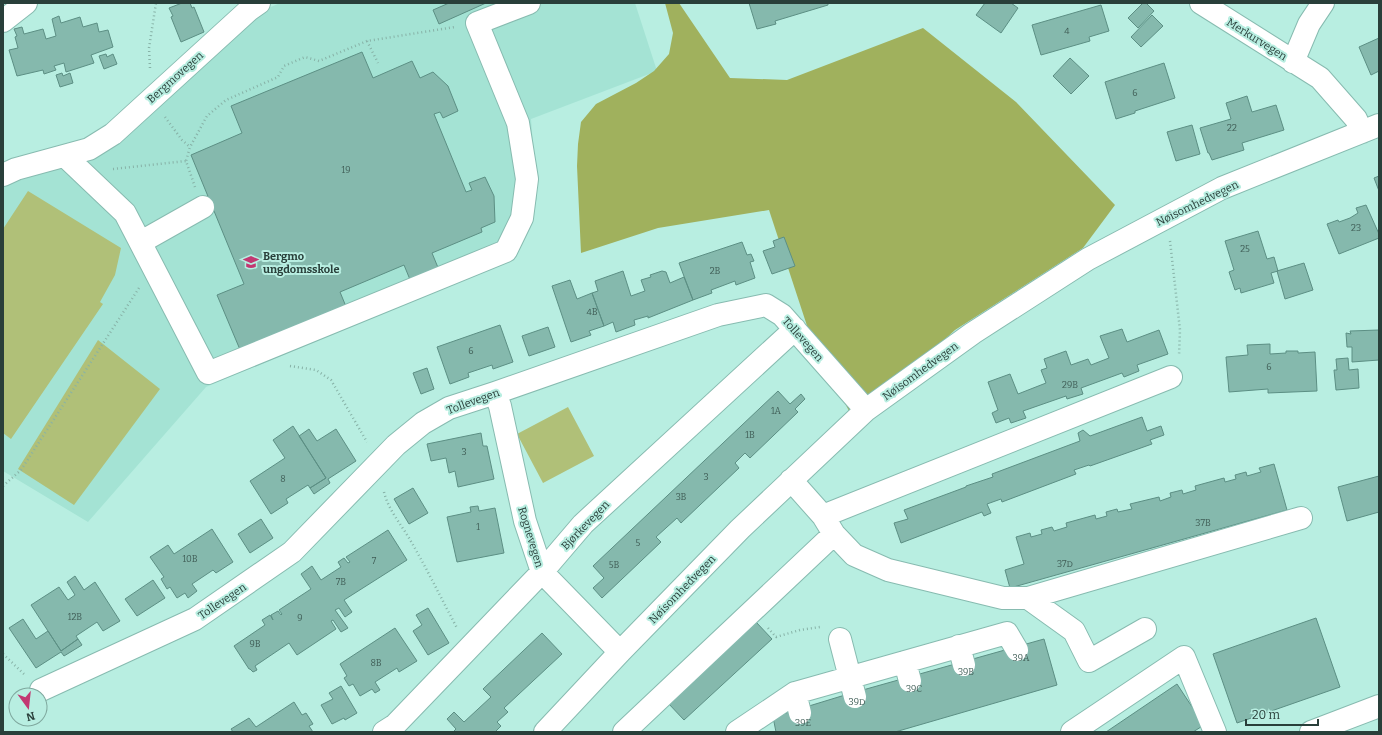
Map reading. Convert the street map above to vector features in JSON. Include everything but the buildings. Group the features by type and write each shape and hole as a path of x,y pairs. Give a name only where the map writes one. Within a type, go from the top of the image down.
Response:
{"street":[{"path":"3,21 26,3"},
{"name":"Bergmovegen","path":"3,176 16,169 89,149 114,134 249,10 259,3"},
{"path":"66,156 125,213 208,373 506,251 522,218 527,179 518,123 477,23 529,3"},
{"name":"Merkurvegen","path":"1201,3 1320,78 1356,119 1371,129"},
{"name":"Merkurvegen","path":"1293,62 1309,24 1324,3"},
{"name":"Nøisomhedvegen","path":"545,732 620,652 740,529 866,410 973,333 1088,259 1222,188 1371,129"},
{"path":"140,242 203,207"},
{"name":"Tollevegen","path":"48,687 195,619 292,552 396,445 423,423 449,408 718,315 766,305 782,315 866,410"},
{"name":"Bjørkevegen","path":"384,732 395,725 542,572 583,524 796,330"},
{"path":"823,516 1171,377"},
{"name":"Rognevegen","path":"495,393 500,406 525,521 542,572 620,652"},
{"path":"792,480 823,516 834,534 854,555 888,570 1002,598 1028,598 1301,518"},
{"path":"624,732 834,534"},
{"path":"1028,598 1074,631 1089,661 1145,629"},
{"path":"737,732 797,703 961,656 1007,632 1016,650"},
{"path":"840,639 852,687"},
{"path":"1072,732 1184,657 1215,732"},
{"path":"1311,732 1379,706"}],"path":[{"path":"156,3 149,48 151,99 160,105 165,119 182,140 190,147"},
{"path":"203,207 186,161 190,147 207,116 226,100 278,77 284,66 305,57 319,60 368,41 477,23"},
{"path":"368,41 378,64"},
{"path":"84,173 186,161"},
{"path":"1170,238 1180,330 1179,357 1171,377"},
{"path":"3,486 21,470 153,266"},
{"path":"289,366 316,370 331,380 379,463"},
{"path":"386,502 408,536 427,570 468,649"},
{"path":"753,611 776,637 800,630 823,627"},
{"path":"3,654 38,687"}],"shaded area":[{"name":"Bergmo ungdomsskole","path":"280,3 635,3 657,71 531,119 537,199 514,252 484,272 206,387 88,522 3,471 3,185 100,156 264,10"}],"green space":[{"path":"665,3 679,3 730,78 787,80 923,28 1016,102 1115,205 1083,248 955,330 855,422 813,344 769,210 658,228 581,253 577,166 581,122 596,104 636,83 654,71 669,54 673,33"},
{"path":"28,191 121,248 115,275 100,302 103,304 11,439 3,433 3,229"},
{"path":"98,340 160,389 74,505 18,469"},
{"path":"568,407 594,456 543,483 517,434"}],"place":[{"name":"Bergmo ungdomsskole","path":"251,262"}]}
